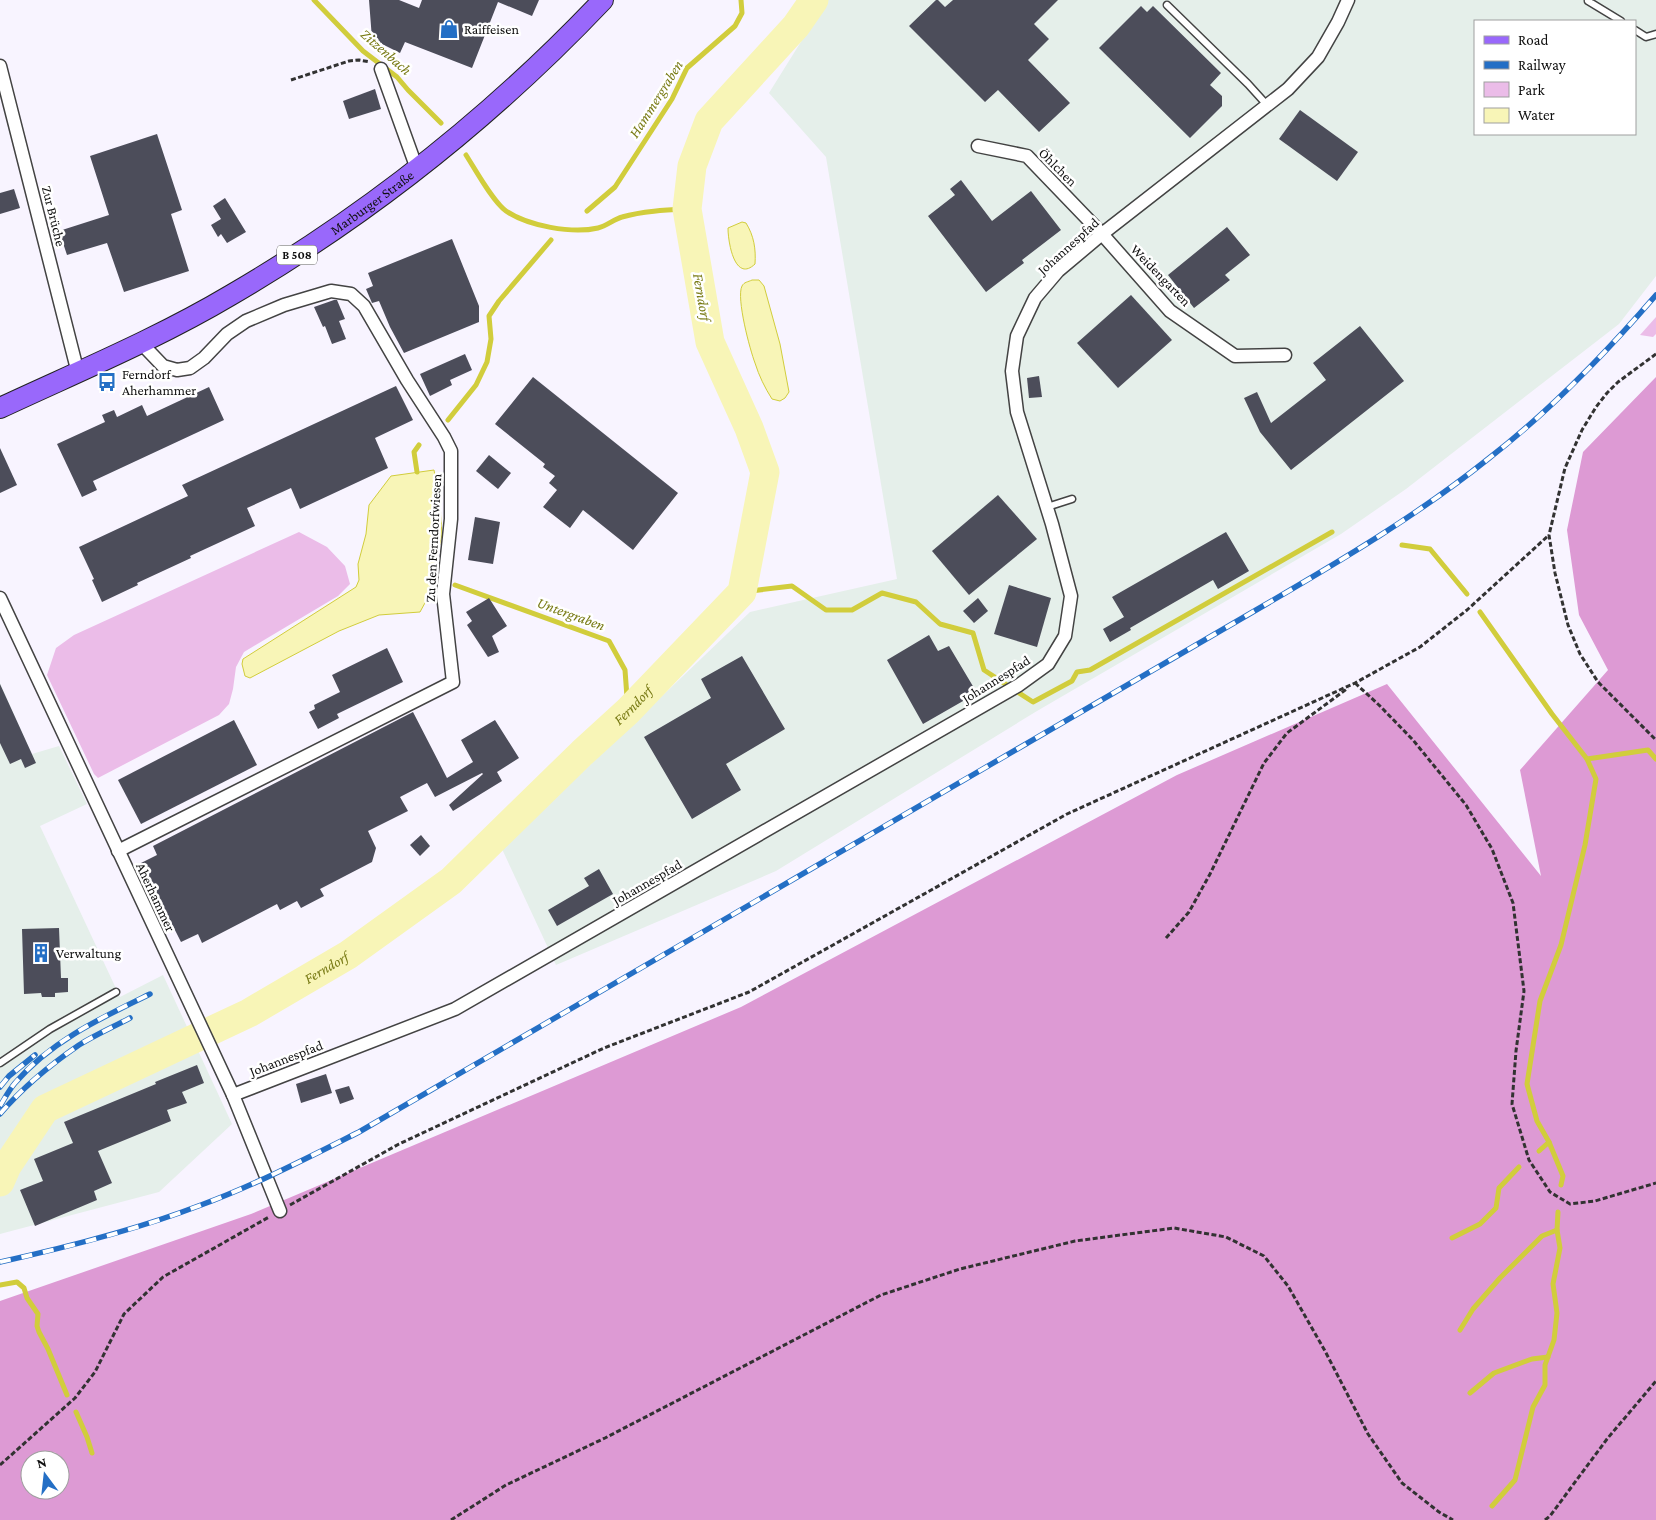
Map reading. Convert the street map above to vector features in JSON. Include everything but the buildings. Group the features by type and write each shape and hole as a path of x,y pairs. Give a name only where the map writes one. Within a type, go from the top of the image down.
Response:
{"main road":[{"name":"Marburger Straße","path":"0,408 141,343 230,296 306,250 417,169 495,105 603,0"}],"street":[{"name":"Johannespfad","path":"233,1095 456,1009 1019,686 1048,664 1065,636 1071,596 1047,507 1017,412 1012,371 1018,336 1035,298 1058,271 1102,234 1288,89 1318,57 1348,0"},
{"name":"Zur Brüche","path":"0,66 78,373"},
{"path":"381,69 417,169"},
{"name":"Öhlchen","path":"978,146 1027,156 1102,234"},
{"name":"Weidengarten","path":"1102,234 1170,310 1235,356 1285,355"},
{"name":"Zu den Ferndorfwiesen","path":"118,851 453,682 443,594 451,519 451,451 364,306 351,294 331,291 284,305 246,320 227,334 204,358 190,368 184,369 177,370 163,366 141,343"},
{"name":"Aherhammer","path":"0,598 233,1095 280,1211"}],"lane":[{"path":"1589,0 1619,20"},
{"path":"1168,5 1267,105"},
{"path":"1636,31 1646,36 1656,34"},
{"path":"1047,507 1072,499"},
{"path":"0,1062 50,1028 116,992"}],"path":[{"path":"291,80 349,61 369,62 381,69"},
{"path":"1656,354 1618,382 1596,407 1582,430 1565,468 1549,536 1555,573 1568,625 1580,654 1598,682 1656,740"},
{"path":"0,1465 75,1398 95,1372 124,1314 163,1277 399,1144 586,1057 749,992 1067,814 1355,683 1420,648 1467,610 1549,536"},
{"path":"1166,938 1189,912 1210,874 1264,763 1288,733 1355,683"},
{"path":"1355,683 1380,705 1413,740 1466,805 1492,849 1513,903 1524,991 1516,1051 1512,1104 1529,1160 1550,1192 1570,1204 1595,1201 1656,1183"},
{"path":"451,1520 506,1484 605,1438 881,1295 960,1269 1075,1241 1174,1228 1226,1236 1264,1256 1288,1286 1325,1351 1368,1434 1402,1483 1439,1512 1453,1520"},
{"path":"1545,1520 1550,1516 1607,1439 1656,1381"}],"shaded area":[{"path":"827,0 1656,0 1656,276 1619,324 1406,489 1341,534 1037,711 776,871 556,965 502,849 750,612 897,579 826,157 769,93"},
{"path":"1656,377 1656,1520 0,1520 0,1301 251,1214 741,1007 1177,775 1387,684 1541,876 1520,770 1608,670 1579,615 1567,530 1583,452"},
{"path":"0,683 32,754 59,746 87,804 40,826 120,997 163,975 232,1124 159,1192 0,1234"}],"green space":[{"path":"1656,317 1656,334 1653,337 1640,335"},
{"path":"299,532 327,547 345,566 350,584 338,596 244,652 236,667 229,704 219,715 98,778 94,774 47,675 56,648 74,635"}],"water":[{"path":"742,222 746,223 749,228 755,248 755,264 748,269 742,268 734,259 728,235 728,228"},
{"path":"752,280 759,280 764,286 780,344 789,392 780,401 772,399 765,386 747,336 742,312 741,292 742,286"},
{"path":"434,470 440,504 442,535 426,601 420,612 379,615 339,631 250,678 245,676 242,664 243,659 356,587 359,580 358,564 366,534 369,505 391,476"}],"waterway":[{"name":"Zitzenbach","path":"314,0 363,51 397,77 441,123"},
{"name":"Hammergraben","path":"587,211 615,187 672,99 687,68 735,26 742,13 741,0"},
{"name":"Ferndorf","path":"0,1182 7,1166 45,1109 249,1013 348,955 451,881 582,753 628,711 742,592 765,472 749,428 710,342 687,209 692,166 709,121 796,26 814,0"},
{"name":"Zitzenbach","path":"466,155 501,207 515,216 538,225 587,230 601,227 630,215 687,209"},
{"name":"Hammergraben","path":"448,420 476,385 487,362 491,339 489,316 499,301 551,240"},
{"path":"417,472 414,452 419,445"},
{"path":"742,592 792,586 826,610 852,610 882,593 916,602 940,624 973,633 984,670 1033,702 1072,681 1077,672 1090,670 1332,532"},
{"path":"1402,545 1430,549 1467,594"},
{"name":"Untergraben","path":"455,585 609,641 625,670 628,711"},
{"path":"1480,612 1552,714 1587,759 1648,750 1656,759"},
{"path":"1561,1185 1563,1176 1549,1142 1537,1121 1527,1084 1540,1001 1561,945 1585,845 1596,779 1587,759"},
{"path":"1539,1151 1549,1142"},
{"path":"1452,1238 1480,1224 1496,1208 1499,1188 1519,1167"},
{"path":"1492,1506 1515,1480 1533,1407 1545,1385 1545,1365 1554,1340 1557,1313 1553,1284 1560,1248 1557,1230 1558,1212"},
{"path":"1460,1330 1473,1309 1500,1278 1542,1236 1557,1230"},
{"path":"0,1285 17,1282 24,1288 27,1298 38,1314 37,1326 39,1332 67,1395"},
{"path":"1470,1393 1494,1373 1532,1359 1548,1357"},
{"path":"76,1412 92,1453"}],"railway":[{"path":"0,1262 102,1237 176,1214 261,1180 359,1132 1263,606 1406,518 1461,480 1511,441 1576,381 1656,295"},
{"path":"0,1106 15,1083 44,1055 78,1032 150,994"},
{"path":"0,1114 27,1086 68,1053 91,1038 130,1018"},
{"path":"0,1087 9,1076 35,1055"}],"place":[{"name":"Raiffeisen","path":"449,29"},
{"name":"Ferndorf Aherhammer","path":"107,382"},
{"name":"Verwaltung","path":"41,953"}]}
